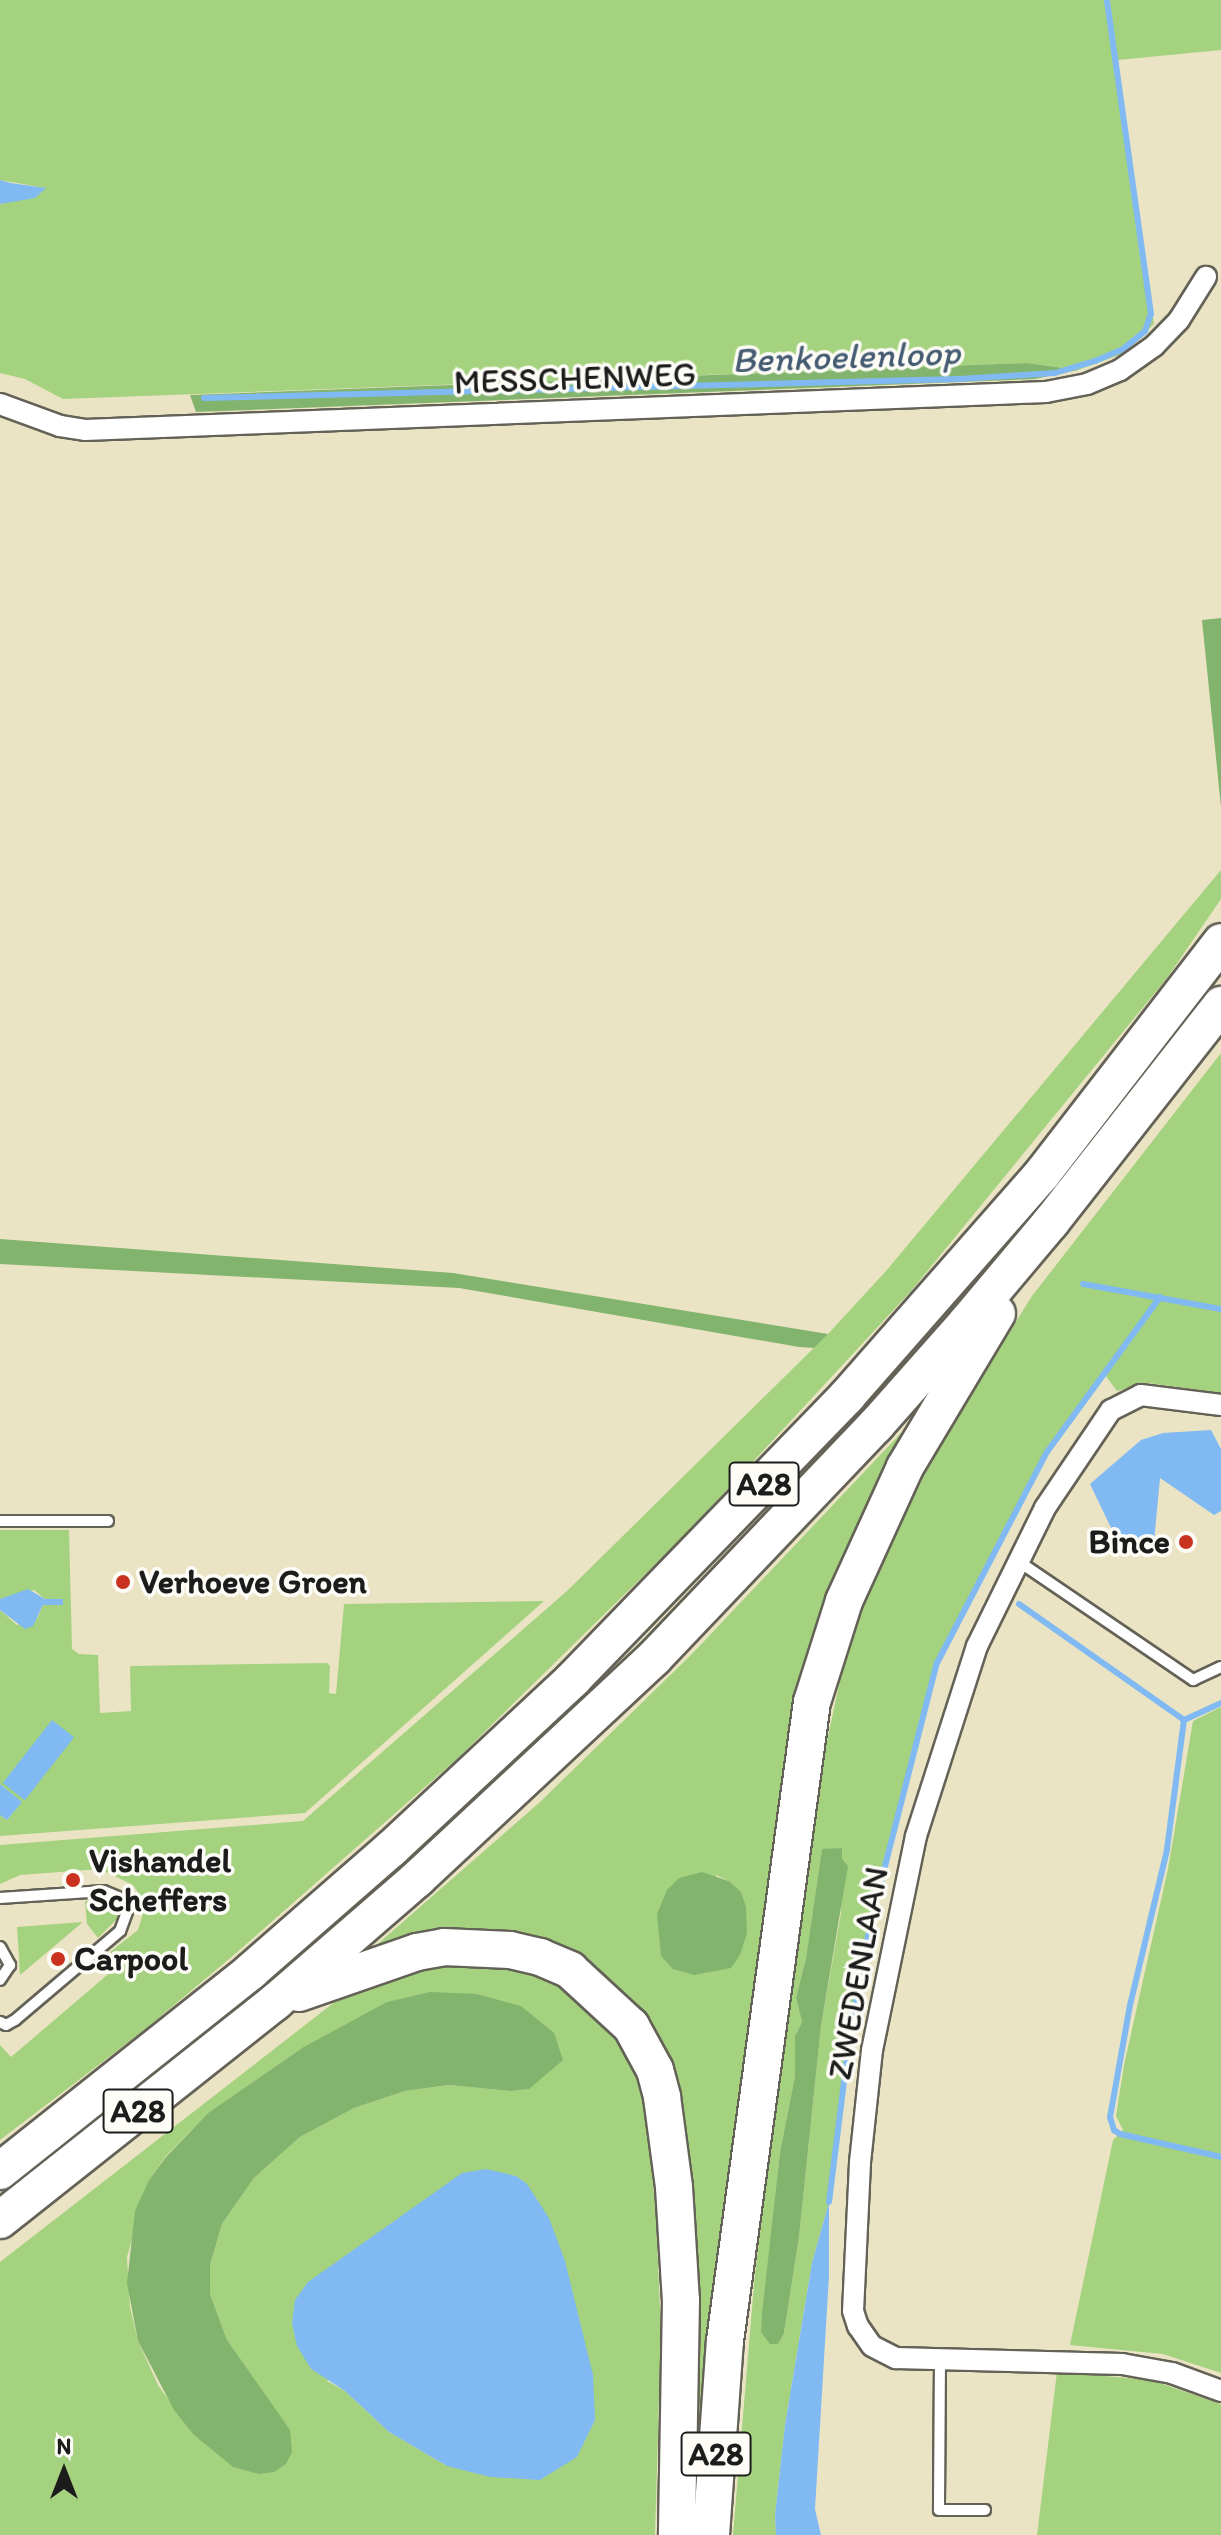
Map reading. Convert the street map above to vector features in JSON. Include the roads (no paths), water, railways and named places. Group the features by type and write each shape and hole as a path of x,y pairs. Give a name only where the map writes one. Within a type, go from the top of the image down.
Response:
{"highway":[{"name":"A28","path":"0,2171 251,1971 391,1849 573,1679 847,1396 1022,1198 1221,942"},
{"name":"A28","path":"0,2220 275,2002 417,1879 654,1658 876,1425 1051,1222 1221,1005"},
{"name":"A28","path":"711,2535 725,2341 812,1702 844,1601 905,1467 1051,1222"},
{"name":"A28","path":"275,2002 417,1952 474,1946 525,1953 570,1970 631,2026 645,2050 658,2084 674,2187 681,2300 677,2535"}],"street":[{"name":"MESSCHENWEG","path":"0,404 60,426 85,430 1046,392 1087,384 1120,370 1154,346 1179,320 1206,277"},
{"name":"ZWEDENLAAN","path":"1221,1405 1141,1395 1111,1410 1045,1508 1016,1560 958,1699 916,1836 872,2050 853,2273 853,2311 858,2326 882,2354 940,2360 1122,2364 1172,2373 1221,2391"}],"lane":[{"path":"0,1521 108,1521"},
{"path":"1016,1560 1193,1680 1221,1667"},
{"path":"0,1898 104,1891 122,1901 127,1917 120,1931 15,2020 6,2025 0,2022"},
{"path":"0,1947 10,1965 0,1980"},
{"path":"940,2360 939,2510 985,2510"}],"water":[{"path":"0,180 46,188 35,198 0,204"},
{"path":"1211,1430 1221,1449 1221,1511 1214,1515 1160,1478 1154,1542 1130,1554 1113,1532 1090,1484 1141,1440 1163,1433"},
{"path":"28,1589 45,1599 63,1599 63,1605 43,1605 33,1626 25,1629 0,1610 0,1599"},
{"path":"52,1720 74,1737 25,1800 3,1783"},
{"path":"0,1784 22,1802 7,1820 0,1815"},
{"path":"486,2169 516,2176 527,2184 549,2218 565,2261 593,2375 595,2420 577,2457 540,2480 490,2477 447,2466 389,2432 345,2391 311,2369 297,2346 292,2323 295,2300 308,2282 462,2173"},
{"path":"829,2202 829,2276 815,2509 821,2535 776,2535 775,2515 785,2425 812,2263"}],"waterway":[{"name":"Benkoelenloop","path":"204,398 960,379 1055,373 1123,349 1145,331 1151,314 1107,0"},
{"path":"1083,1284 1221,1309"},
{"path":"829,2202 851,2026 870,1925 937,1663 1047,1452 1160,1297"},
{"path":"1019,1604 1184,1720 1221,1703"},
{"path":"1184,1720 1167,1850 1130,2005 1110,2117 1114,2130 1120,2134 1221,2157"}],"place":[{"name":"Bince","path":"1186,1542"},
{"name":"Verhoeve Groen","path":"123,1582"},
{"name":"Vishandel Scheffers","path":"73,1880"},
{"name":"Carpool","path":"58,1959"}]}
